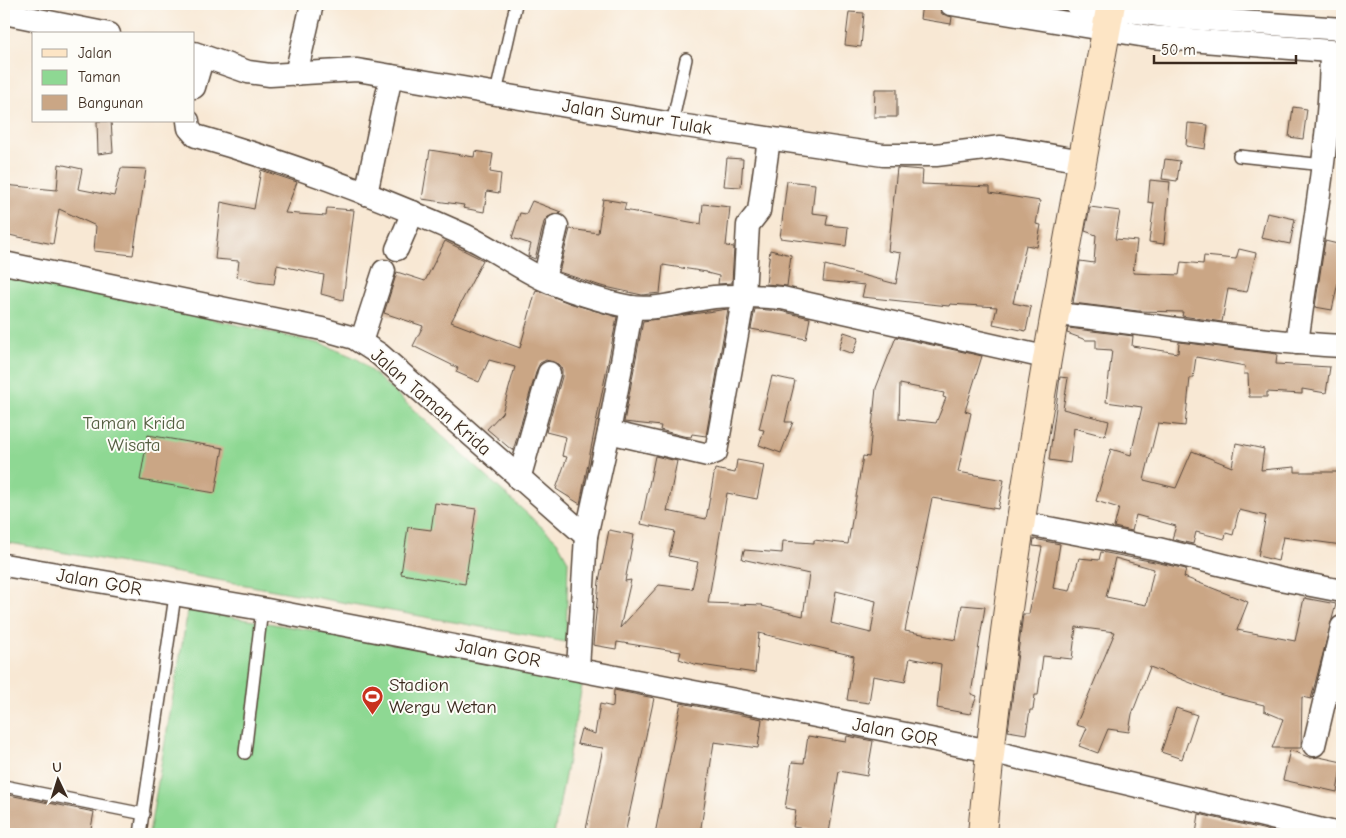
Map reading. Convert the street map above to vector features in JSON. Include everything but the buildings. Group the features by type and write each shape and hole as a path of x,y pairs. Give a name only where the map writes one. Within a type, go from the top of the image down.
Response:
{"street":[{"path":"296,74 312,4"},
{"path":"951,4 1108,16 1174,17 1342,29"},
{"path":"1076,4 1108,16 1200,42 1336,52 1324,165 1297,343"},
{"path":"4,14 98,32"},
{"path":"982,834 990,751 1022,523 1108,16"},
{"path":"195,79 198,54"},
{"name":"Jalan Sumur Tulak","path":"198,54 248,72 270,75 358,70 496,92 672,124 883,155 936,155 1001,147 1083,161"},
{"path":"366,194 391,76"},
{"path":"188,122 189,128 196,136 267,156 413,212 472,238 544,280 632,307 659,306 744,295 782,298 1049,358"},
{"path":"608,432 714,454 744,295 748,225 759,211 770,139"},
{"path":"397,249 413,212"},
{"path":"544,280 557,226"},
{"name":"Jalan Taman Krida","path":"4,263 322,329 354,338 379,354 586,536"},
{"path":"361,342 384,270"},
{"path":"578,668 586,536 632,307"},
{"path":"1057,314 1297,343 1342,346"},
{"path":"519,478 549,373"},
{"path":"1022,523 1158,549 1280,579 1342,591"},
{"name":"Jalan GOR","path":"4,565 175,596 262,609 578,668 990,751 1338,834"},
{"path":"1314,745 1342,627"}],"lane":[{"path":"496,92 516,4"},
{"path":"672,124 686,60"},
{"path":"1239,156 1324,165"},
{"path":"140,834 175,596"},
{"path":"245,753 262,609"},
{"path":"4,786 144,814"}],"green space":[{"name":"Taman Krida Wisata","path":"4,278 35,279 322,344 358,359 557,541 568,561 566,642 4,542"},
{"name":"Stadion Wergu Wetan","path":"188,610 584,675 554,834 149,834"}],"place":[{"name":"Stadion Wergu Wetan","path":"373,715"}]}
